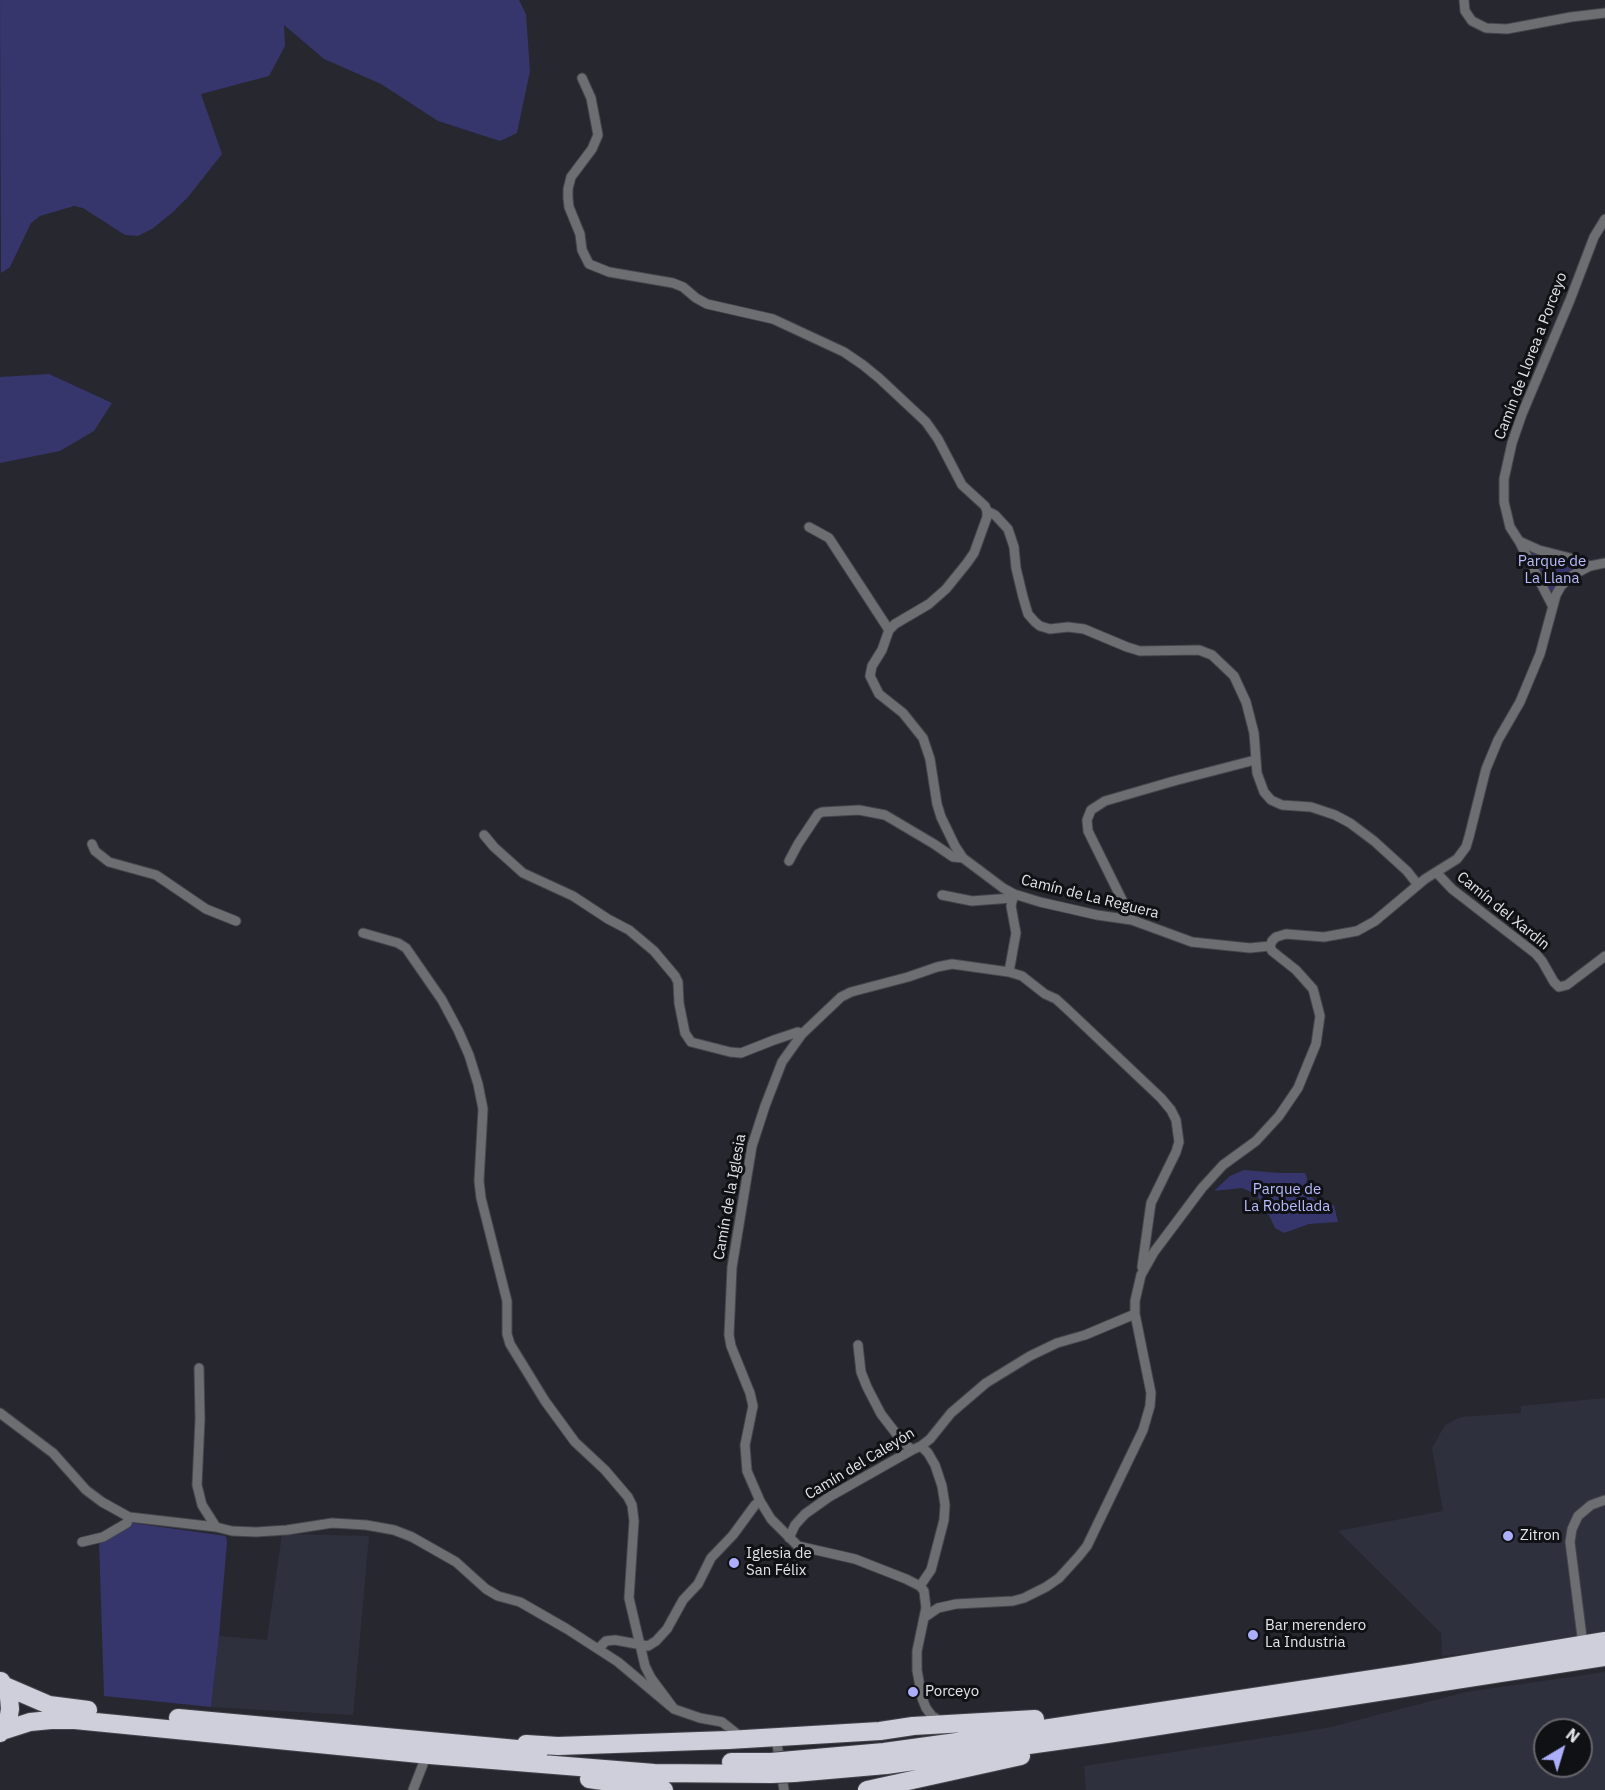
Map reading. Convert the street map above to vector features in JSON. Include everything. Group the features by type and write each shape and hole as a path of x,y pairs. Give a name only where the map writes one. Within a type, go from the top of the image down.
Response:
{"highway":[{"path":"794,1767 1412,1673 1605,1641"},
{"path":"2,1682 49,1705 430,1750 654,1773 886,1765 1107,1734 1605,1657"},
{"path":"1,1732 8,1721 10,1709 9,1697 2,1682"},
{"path":"430,1750 776,1737 777,1726 785,1723 799,1727 811,1735 880,1731 925,1725 1063,1717 1114,1717"},
{"path":"1,1732 30,1722 75,1720 430,1750 664,1790"},
{"path":"867,1790 1076,1744 1107,1734"}],"street":[{"path":"1464,0 1466,11 1472,21 1486,28 1507,29 1605,13"},
{"path":"582,78 591,98 598,135 592,149 571,177 567,189 569,207 580,234 582,250 589,264 621,274 673,283 683,287 707,304 746,311 773,319 844,352 879,378 926,422 938,439 962,485 982,502 987,511 974,553 952,583 929,604 889,630 829,538 809,527"},
{"name":"Camín de Llorea a Porceyo","path":"1552,605 1510,527 1503,492 1504,479 1512,443 1594,237 1605,219"},
{"path":"987,511 995,515 1008,529 1028,614 1040,626 1050,629 1068,627 1084,629 1140,651 1199,650 1212,655 1234,676 1246,702 1254,733 1257,773 1264,792 1271,800 1282,805 1311,807 1350,823 1407,871 1418,885"},
{"path":"1519,541 1539,550 1574,559 1590,566"},
{"path":"925,1617 939,1608 956,1604 1013,1601 1024,1598 1059,1578 1087,1546 1143,1430 1149,1412 1151,1393 1135,1314 1135,1300 1141,1275 1154,1251 1197,1194 1223,1165 1256,1141 1279,1116 1298,1088 1319,1036 1320,1016 1312,989 1305,979 1275,955 1270,946 1272,941 1286,934 1324,937 1357,931 1382,916 1418,885 1457,859 1466,847 1485,769 1498,740 1520,702 1540,654 1551,618 1552,605 1561,586 1571,576 1590,566 1605,563"},
{"name":"Camín de La Reguera","path":"889,630 882,650 872,666 870,676 879,694 903,713 922,738 930,759 941,817 963,858 1013,896 1097,915 1132,920 1192,942 1250,948 1270,946"},
{"path":"1132,920 1088,831 1087,820 1091,810 1104,801 1255,760"},
{"path":"789,861 818,814 859,810 885,815 953,857 963,858"},
{"path":"484,835 494,847 524,873 573,896 629,930 654,951 678,982 679,1003 686,1033 691,1042 741,1053 798,1032 802,1034"},
{"path":"92,844 95,851 110,862 156,875 206,909 236,921"},
{"name":"Camín del Xardín","path":"1436,872 1452,889 1536,954 1558,987 1567,985 1605,956"},
{"path":"942,895 972,901 1013,896 1011,906 1016,933 1010,972"},
{"path":"363,933 398,943 406,948 442,1000 469,1055 483,1109 479,1181 481,1198 507,1301 507,1334 510,1344 545,1401 575,1442 605,1470 632,1505 634,1521 629,1599 645,1666 674,1710"},
{"name":"Camín de la Iglesia","path":"920,1586 855,1559 798,1546 771,1519 747,1471 744,1458 747,1430 753,1406 729,1335 732,1267 755,1136 782,1062 802,1034 841,997 851,992 952,964 1010,972 1022,976 1068,1009 1161,1098 1176,1120 1179,1142 1151,1203 1141,1275"},
{"name":"Camín del Caleyón","path":"789,1538 795,1524 804,1514 829,1497 921,1446 930,1439 951,1413 986,1383 1030,1356 1057,1343 1085,1335 1135,1314"},
{"path":"858,1345 861,1372 867,1387 881,1414 901,1440 912,1450"},
{"path":"199,1368 200,1419 197,1485 202,1505 216,1527"},
{"path":"0,1413 53,1453 86,1490 117,1512 129,1517 216,1527 232,1531 287,1530 332,1523 366,1525 394,1530 436,1549 456,1562 486,1589 543,1614 618,1662 674,1710 722,1722 736,1740"},
{"path":"921,1446 935,1465 945,1505 944,1520 931,1570 920,1586 926,1600 917,1670 925,1725"},
{"path":"1583,1645 1570,1542 1572,1529 1578,1516 1591,1505 1605,1500"},
{"path":"597,1649 606,1641 615,1640 652,1645 668,1629 683,1600 698,1584 711,1558 760,1501"},
{"path":"82,1542 103,1537 127,1523 129,1517"},
{"path":"922,1698 918,1721 925,1725"},
{"path":"700,1718 736,1740"},
{"path":"776,1737 784,1790"},
{"path":"413,1790 430,1750"}],"shaded area":[{"path":"1605,1398 1605,1634 1522,1648 1442,1656 1441,1633 1338,1531 1443,1511 1432,1448 1445,1425 1461,1417 1521,1413 1521,1406"},
{"path":"282,1534 369,1536 353,1715 211,1707 219,1636 267,1640"},
{"path":"1605,1672 1605,1790 1086,1790 1084,1766 1327,1728 1466,1692"}],"green space":[{"path":"0,0 519,0 526,14 530,71 517,133 500,141 438,121 381,84 324,59 284,25 285,46 269,76 201,94 222,154 173,212 152,229 138,236 125,235 83,208 74,206 40,216 31,223 10,267 1,273"},
{"path":"49,374 112,403 94,431 60,451 0,463 0,377"},
{"name":"Parque de La Llana","path":"1527,544 1580,565 1579,572 1559,590 1550,591 1522,550"},
{"name":"Parque de La Robellada","path":"1244,1170 1305,1173 1306,1185 1314,1200 1320,1204 1334,1205 1338,1222 1309,1224 1284,1233 1275,1228 1262,1201 1253,1193 1242,1188 1214,1191 1230,1176"},
{"path":"132,1523 226,1536 211,1707 104,1696 99,1541"}],"place":[{"name":"Zitron","path":"1508,1536"},
{"name":"Iglesia de San Félix","path":"734,1563"},
{"name":"Bar merendero La Industria","path":"1253,1635"},
{"name":"Porceyo","path":"913,1692"}]}
